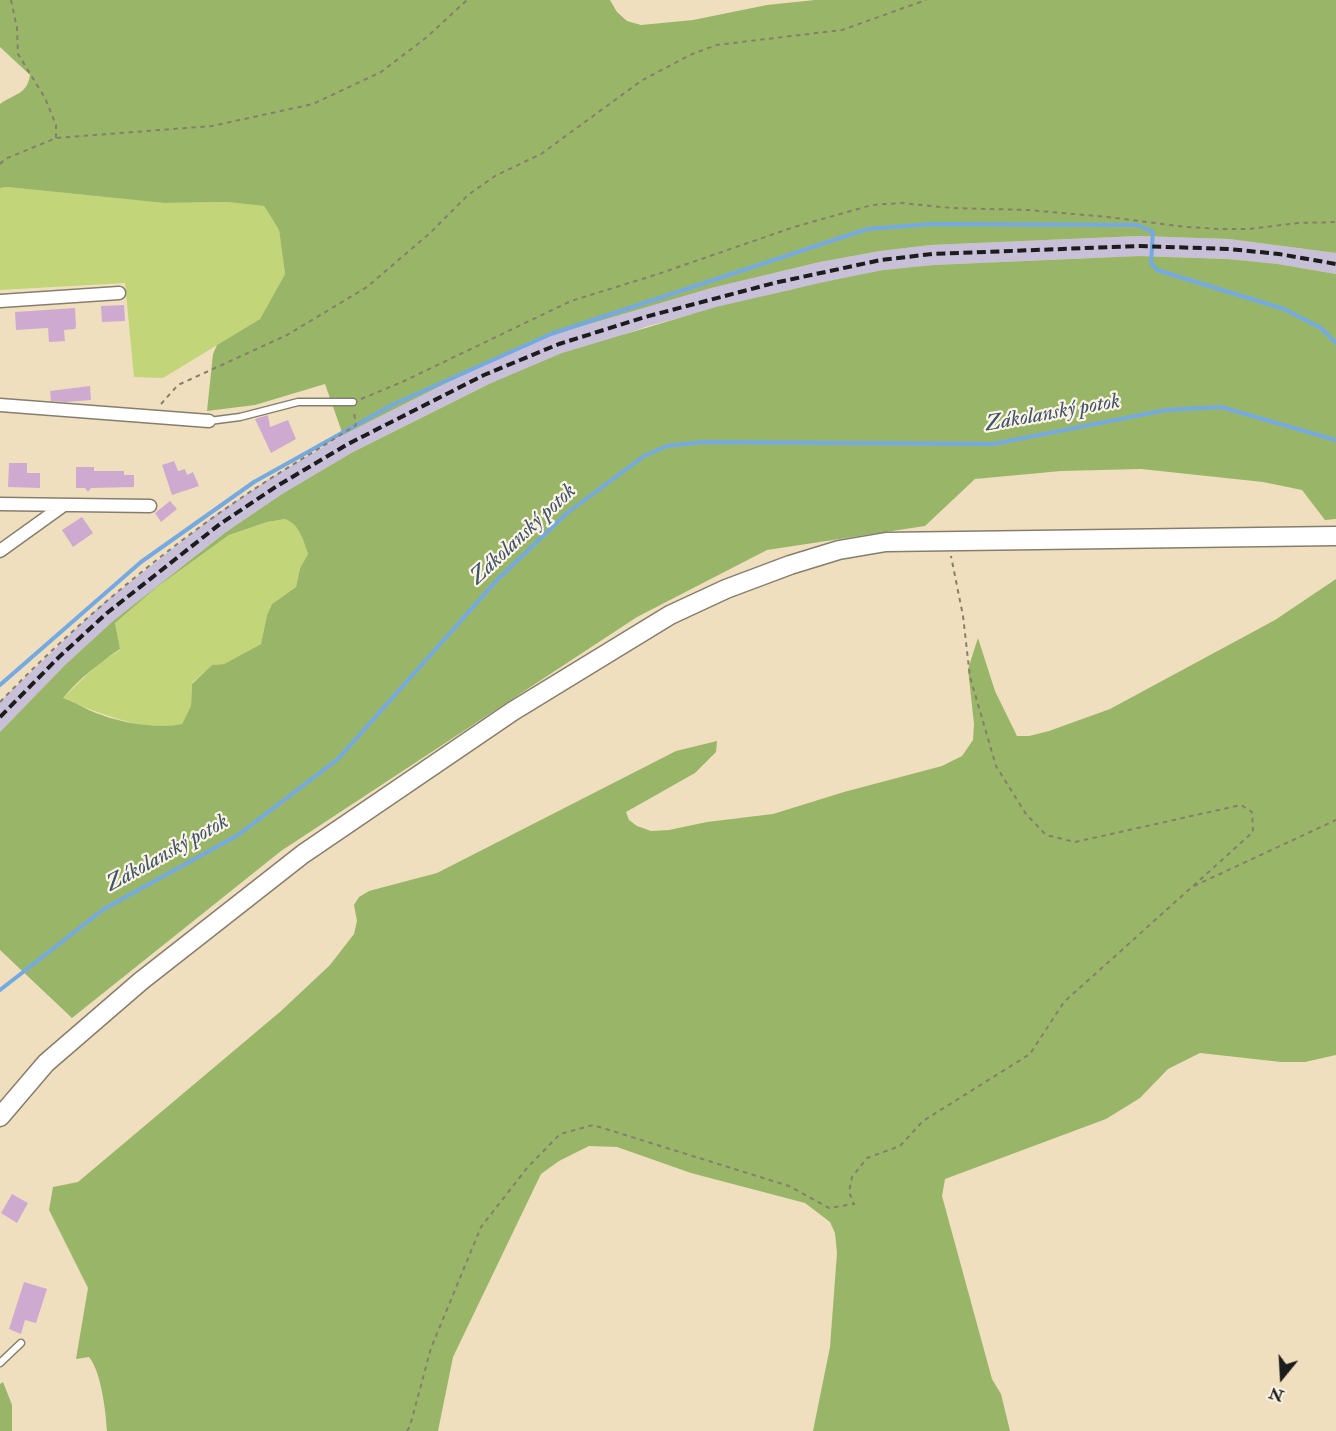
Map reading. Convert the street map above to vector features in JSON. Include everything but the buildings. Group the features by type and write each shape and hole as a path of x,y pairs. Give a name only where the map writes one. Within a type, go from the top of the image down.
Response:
{"main road":[{"path":"0,1117 46,1063 141,981 303,854 513,711 670,615 726,588 839,550 886,542 1336,536"}],"street":[{"path":"0,301 119,293"},
{"path":"0,405 209,421"},
{"path":"0,504 150,506"},
{"path":"0,551 64,505"}],"lane":[{"path":"209,421 240,417 298,402 353,402"},
{"path":"0,1363 21,1343"}],"path":[{"path":"11,0 18,28 18,54 45,98 56,125 56,138"},
{"path":"0,164 5,159 56,138 212,126 313,104 381,72 427,37 467,0"},
{"path":"157,408 178,385 287,335 368,287 430,233 468,195 495,176 541,154 641,81 690,55 716,45 842,30 926,0"},
{"path":"353,402 402,382 571,301 795,227 873,205 902,203 951,208 1028,210 1220,229 1336,222"},
{"path":"0,702 32,669 165,554 258,487 356,425 355,416"},
{"path":"407,1431 431,1348 481,1227 527,1168 560,1134 593,1125 789,1186 829,1208 854,1204 849,1192 852,1177 867,1158 900,1146 923,1121 1030,1054 1064,1002 1253,832 1251,812 1241,805 1075,842 1046,835 1026,814 996,766 970,677 963,616 949,542"},
{"path":"1191,887 1336,820"}],"shaded area":[{"path":"1139,236 1229,239 1336,253 1336,274 1278,264 1228,259 1139,256 933,265 883,270 776,293 648,326 489,384 353,452 282,494 226,532 113,621 65,665 0,732 0,702 100,606 214,516 272,477 343,435 480,366 555,334 642,307 820,262 931,245"}],"green space":[{"path":"0,0 610,0 617,12 627,21 641,25 693,20 767,5 815,0 1336,0 1336,253 1229,239 1139,236 931,245 880,251 820,262 711,288 555,334 480,366 343,435 325,384 255,405 207,411 213,354 217,345 260,319 285,274 279,230 264,206 227,202 164,203 0,188 0,104 20,93 26,86 30,75 0,47"},
{"path":"0,188 164,203 227,202 264,206 279,230 285,274 260,319 163,378 134,377 125,283 0,290"},
{"path":"1139,256 1228,259 1278,264 1336,274 1336,519 1325,520 1302,490 1263,482 1141,469 1061,471 975,479 925,526 767,550 637,617 281,851 72,1018 0,950 0,732 65,665 113,621 226,532 282,494 353,452 489,384 562,353 716,307 883,270 933,265","holes":["285,519 300,534 308,554 300,568 296,587 272,604 267,615 261,644 224,664 212,665 192,684 191,706 182,724 159,726 120,720 95,713 63,698 76,684 120,649 115,623 157,587 229,535 267,522"]},
{"path":"285,519 298,529 308,554 300,568 296,587 272,604 267,615 261,644 224,664 212,665 192,683 191,706 182,724 158,726 135,723 100,713 63,698 99,663 120,650 115,623 157,587 229,535 267,522"},
{"path":"1336,579 1336,1055 1305,1062 1281,1062 1200,1053 1168,1069 1140,1098 1106,1119 945,1179 942,1196 992,1379 1001,1394 1010,1431 813,1431 830,1347 837,1253 835,1233 830,1222 805,1203 691,1173 617,1147 589,1146 559,1161 541,1174 453,1357 438,1431 107,1431 97,1372 89,1357 76,1359 88,1288 49,1210 53,1187 78,1182 281,1011 330,965 354,934 357,921 354,905 359,897 369,891 437,873 676,751 717,741 716,752 695,773 626,812 629,820 651,831 773,814 942,766 962,756 973,740 974,724 968,669 978,638 995,691 1017,736 1029,736 1110,709 1275,620"},
{"path":"3,1382 12,1405 12,1431 0,1431 0,1384"}],"waterway":[{"path":"0,685 141,562 254,482 392,405 551,334 867,229 932,224 1137,225 1153,232 1151,263 1157,270 1284,309 1321,328 1336,343"},
{"name":"Zákolanský potok","path":"0,990 104,909 238,835 338,759 497,580 567,513 644,456 667,446 703,442 993,444 1166,410 1221,407 1336,440"}],"railway":[{"path":"0,717 58,658 107,613 220,524 277,486 348,444 484,375 559,344 645,317 774,283 881,260 932,254 1139,246 1229,249 1279,254 1336,264"}]}
